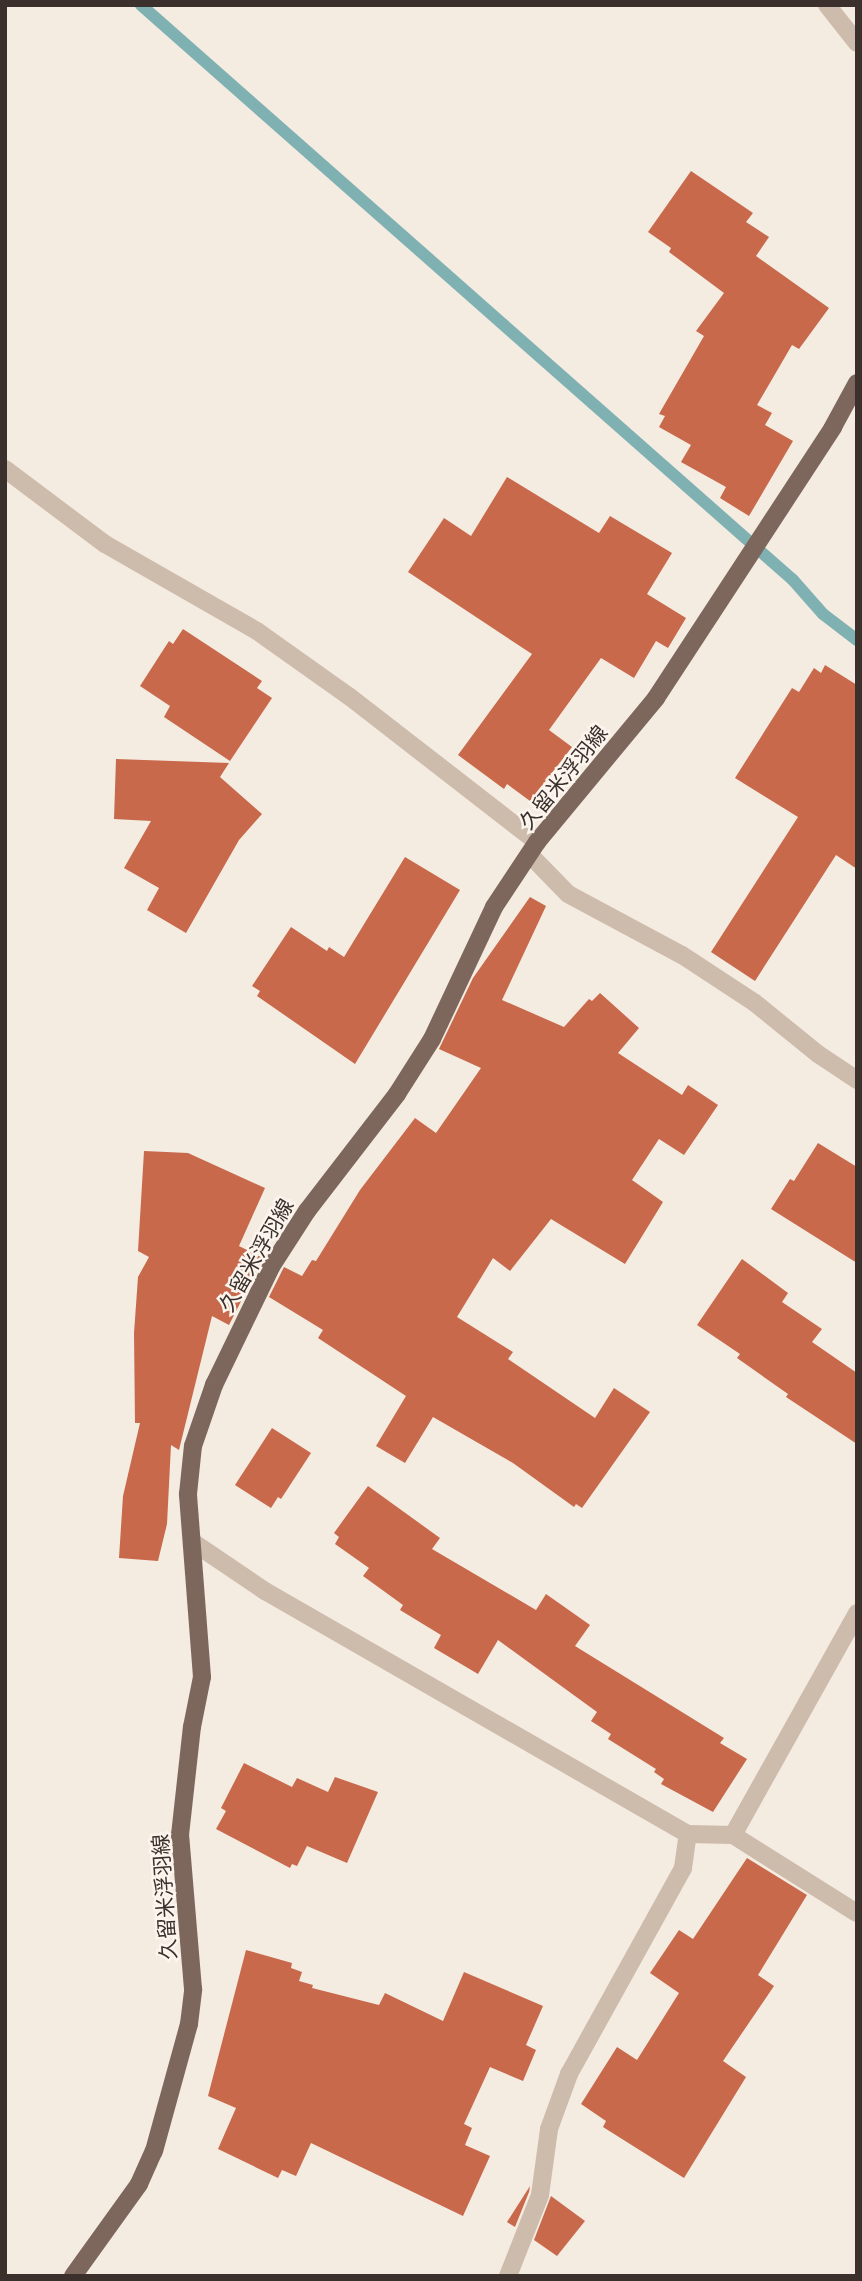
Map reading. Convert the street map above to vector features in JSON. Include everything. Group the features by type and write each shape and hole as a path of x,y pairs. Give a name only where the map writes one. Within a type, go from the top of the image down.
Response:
{"main road":[{"name":"久留米浮羽線","path":"73,2276 139,2184 154,2151 189,2024 193,1989 180,1835 192,1727 202,1677 194,1543 188,1494 193,1446 214,1385 271,1267 307,1211 397,1094 432,1039 494,907 534,848 656,698 833,427 857,383"}],"street":[{"path":"827,5 857,43"},
{"path":"5,468 104,544 257,631 340,689 534,848 568,894 682,955 755,1003 818,1054 857,1080"},
{"path":"194,1543 265,1591 688,1834 733,1835 857,1913"},
{"path":"733,1835 857,1613"},
{"path":"508,2276 540,2195 549,2129 569,2074 682,1868 688,1834"}],"building":[{"path":"691,171 753,213 746,222 769,237 756,256 829,308 799,349 792,345 757,405 772,413 765,425 793,441 749,516 720,498 726,487 681,462 691,445 659,427 665,416 659,414 704,336 696,331 724,293 669,252 671,248 648,232"},
{"path":"507,477 599,533 610,516 672,553 647,594 686,618 668,648 656,641 634,678 601,658 549,730 572,747 530,801 507,784 504,789 458,755 532,654 408,572 444,518 471,536"},
{"path":"183,629 262,681 257,688 272,698 230,761 164,717 170,706 140,686 169,641 173,644"},
{"path":"825,665 857,685 857,869 836,855 755,981 711,952 798,817 735,778 792,688 799,692 814,668 821,673"},
{"path":"116,759 229,763 220,777 262,814 239,840 186,933 147,910 159,888 124,868 151,821 114,819"},
{"path":"405,857 460,890 355,1064 257,996 260,991 252,986 291,927 327,951 329,947 344,957"},
{"path":"530,897 546,906 502,1000 564,1027 589,999 592,1001 600,993 639,1028 618,1053 682,1095 688,1085 718,1105 684,1155 659,1139 632,1180 663,1202 625,1264 551,1219 510,1271 493,1258 457,1317 513,1352 508,1359 595,1418 614,1388 650,1412 582,1508 576,1504 574,1507 513,1463 433,1417 405,1463 376,1446 406,1396 318,1338 323,1330 269,1297 284,1267 302,1276 312,1260 316,1261 360,1190 415,1118 436,1133 481,1068 439,1049 473,978"},
{"path":"818,1143 857,1167 857,1263 771,1209 790,1179 794,1181"},
{"path":"144,1151 188,1153 265,1188 239,1246 263,1258 229,1325 212,1316 179,1450 171,1445 167,1524 158,1561 119,1558 123,1496 140,1423 135,1423 134,1333 138,1277 149,1257 138,1251"},
{"path":"742,1259 788,1293 782,1302 822,1329 812,1342 857,1373 857,1444 786,1397 788,1394 737,1358 740,1354 697,1325"},
{"path":"272,1428 311,1453 281,1499 278,1497 271,1508 235,1485"},
{"path":"368,1486 440,1538 432,1549 536,1610 546,1594 590,1625 575,1646 724,1738 720,1743 747,1759 713,1812 661,1784 664,1779 654,1772 656,1769 608,1739 611,1734 591,1721 597,1712 498,1640 478,1674 434,1648 441,1635 400,1610 403,1605 363,1576 369,1568 335,1544 339,1537 334,1533"},
{"path":"244,1763 292,1787 297,1778 328,1792 335,1777 378,1792 347,1863 307,1846 297,1866 292,1864 290,1868 216,1829 226,1811 221,1808"},
{"path":"747,1858 807,1895 758,1975 774,1986 723,2061 746,2077 684,2178 603,2127 606,2121 581,2104 617,2047 637,2060 679,1993 650,1973 679,1930 693,1939"},
{"path":"246,1950 292,1963 291,1968 302,1972 299,1981 313,1985 312,1988 379,2005 385,1993 443,2021 464,1972 543,2006 526,2045 536,2050 523,2081 490,2067 464,2124 472,2128 465,2145 490,2156 463,2216 311,2143 296,2176 282,2170 278,2178 218,2149 236,2108 208,2096"},
{"path":"530,2186 529,2192 515,2227 507,2222"},
{"path":"551,2196 585,2221 557,2256 534,2240"}],"waterway":[{"path":"141,5 793,580 823,614 857,640"}]}
